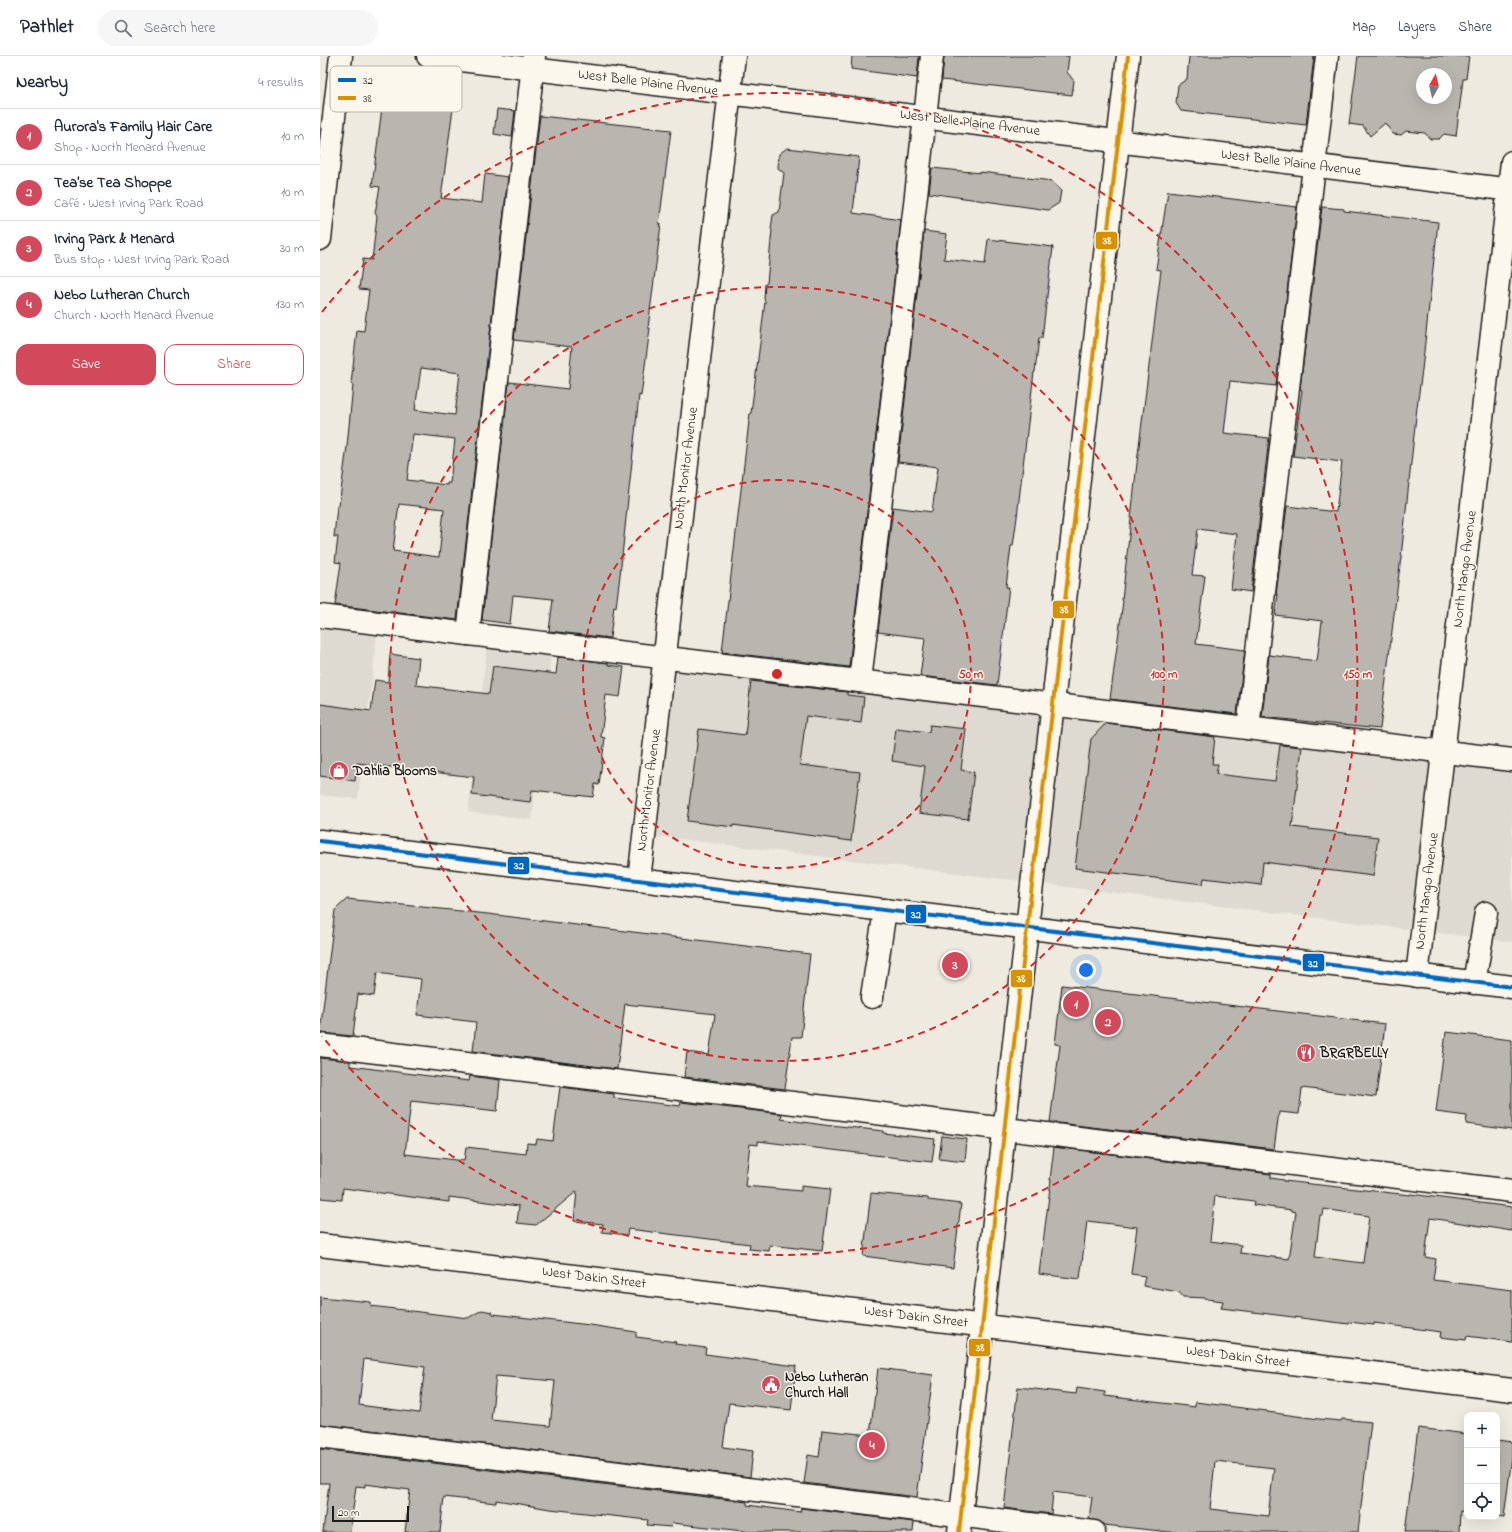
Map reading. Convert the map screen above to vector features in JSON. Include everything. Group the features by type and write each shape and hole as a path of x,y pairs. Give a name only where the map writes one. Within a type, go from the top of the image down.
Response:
{"street":[{"path":"340,66 341,56"},
{"name":"West Belle Plaine Avenue","path":"428,56 534,62 730,93 1510,189"},
{"name":"North Monitor Avenue","path":"638,880 734,56"},
{"path":"860,681 932,56"},
{"path":"960,1524 1052,704 1128,56"},
{"path":"1248,728 1327,56"},
{"path":"468,634 534,62"},
{"path":"320,239 335,112"},
{"name":"North Mango Avenue","path":"1417,976 1512,162"},
{"path":"320,616 1512,760"},
{"path":"320,841 1512,987"},
{"path":"872,997 885,910"},
{"path":"1474,983 1486,913"},
{"path":"320,1045 1512,1191"},
{"name":"West Dakin Street","path":"320,1244 1512,1390"},
{"path":"320,1436 960,1524 1094,1532"}],"shaded area":[{"path":"320,618 378,625 358,799 320,795"},
{"path":"488,638 552,646 532,820 468,812"},
{"path":"667,660 1512,763 1512,942 647,835"}],"building":[{"path":"852,56 919,56 917,78 851,69"},
{"path":"944,56 1069,56 1067,72 1074,81 1072,95 942,80"},
{"path":"1189,56 1314,56 1306,125 1181,111 1176,103 1178,85 1187,79"},
{"path":"1358,56 1469,56 1466,79 1463,79 1456,136 1444,134 1439,139 1430,139 1425,133 1406,131 1401,135 1393,134 1385,123 1370,136 1363,126 1349,124"},
{"path":"497,109 515,111 512,137 494,134"},
{"path":"381,112 453,112 441,198 482,203 485,174 508,177 457,620 335,605 341,563 335,562 338,537 334,537 337,506 339,506 347,446 353,385 351,384 357,330 364,331 369,290 359,289 363,259 372,260 377,216 375,213 380,187 372,186","holes":["421,368 460,373 455,415 415,410","413,434 455,439 450,483 447,483 447,485 407,480","399,504 444,509 439,557 393,551"]},
{"path":"540,116 671,130 659,224 661,224 648,328 650,328 641,396 639,395 620,575 610,638 549,631 553,599 513,595 510,624 482,620 509,382 568,389 572,347 514,340"},
{"path":"787,148 859,157 853,213 901,220 849,667 722,652 750,413 765,301 765,284 767,283 771,229 773,215 779,212 784,173 778,168 779,154"},
{"path":"932,168 981,172 1052,181 1061,191 1059,203 1048,210 929,193"},
{"path":"1168,191 1297,207 1276,386 1230,381 1224,433 1269,438 1251,592 1231,589 1237,534 1198,529 1192,575 1205,576 1196,644 1245,650 1237,714 1110,699 1123,601 1138,454 1161,270 1156,269"},
{"path":"1322,207 1438,222 1401,557 1380,729 1262,717 1269,655 1317,661 1322,621 1275,615 1287,506 1336,512 1342,462 1293,456 1302,390 1300,389"},
{"path":"924,231 947,234 944,259 985,264 988,239 1053,247 1042,338 1039,338 1034,372 1013,546 1011,546 1006,587 1009,587 997,685 920,676 925,638 878,632 893,507 932,512 938,467 898,462"},
{"path":"390,654 419,658 416,685 489,694 493,666 556,674 558,657 608,663 608,665 624,667 620,697 606,695 601,737 605,738 599,785 595,784 593,797 532,790 530,802 472,795 474,777 357,763 355,781 320,776 320,704 371,711 375,680 388,682"},
{"path":"751,681 847,692 847,695 864,697 861,723 806,716 800,765 860,772 851,841 733,825 733,827 687,821 699,729 745,735"},
{"path":"1106,723 1215,737 1212,764 1218,764 1216,774 1275,781 1280,745 1302,747 1292,827 1378,837 1373,876 1263,862 1261,885 1204,878 1203,884 1075,868 1091,739"},
{"path":"930,725 966,729 961,770 974,772 968,819 919,813 925,766 892,761 896,728 929,732"},
{"path":"347,899 488,914 810,954 801,1037 792,1037 785,1089 684,1077 687,1052 709,1055 715,1014 625,1004 617,1069 473,1051 476,1022 417,1015 421,979 377,973 374,996 358,994 353,1036 320,1033 335,910"},
{"path":"1062,985 1385,1024 1376,1097 1302,1088 1299,1114 1279,1112 1274,1149 1050,1122 1060,1045 1055,1044"},
{"path":"1446,1032 1512,1040 1512,1130 1466,1124 1467,1116 1436,1112"},
{"path":"320,1058 350,1061 350,1066 469,1081 470,1076 500,1080 497,1111 411,1101 405,1154 464,1161 466,1147 526,1154 527,1143 536,1144 537,1139 553,1141 560,1087 614,1094 614,1098 680,1106 681,1102 782,1114 781,1119 883,1131 883,1133 935,1139 932,1162 758,1141 758,1145 750,1144 745,1186 801,1191 801,1186 830,1189 822,1251 770,1245 769,1251 749,1249 750,1244 628,1229 627,1235 602,1232 603,1224 574,1221 577,1191 536,1225 517,1223 519,1206 449,1197 449,1202 343,1188 342,1200 320,1198"},
{"path":"942,1136 967,1139 965,1162 939,1159"},
{"path":"1054,1147 1271,1174 1271,1178 1284,1181 1410,1194 1512,1207 1512,1231 1430,1218 1425,1257 1436,1259 1433,1280 1512,1290 1512,1342 1467,1336 1466,1340 1440,1337 1441,1332 1374,1323 1374,1325 1350,1322 1349,1324 1221,1308 1223,1301 1207,1298 1183,1297 1179,1292 1143,1286 1145,1276 1131,1274 1137,1227 1087,1221 1080,1279 1039,1274","holes":["1215,1196 1254,1201 1253,1205 1292,1210 1296,1212 1289,1259 1240,1253 1241,1245 1210,1241","1324,1209 1369,1216 1363,1263 1315,1257 1320,1215 1323,1215"]},
{"path":"871,1193 928,1198 928,1200 961,1204 953,1268 863,1256"},
{"path":"320,1297 371,1302 371,1306 468,1318 482,1310 492,1312 493,1314 590,1325 636,1332 636,1337 676,1342 675,1344 706,1348 705,1354 796,1366 791,1410 729,1403 723,1447 753,1451 750,1477 320,1424","holes":["364,1359 425,1367 419,1413 359,1405","496,1376 555,1381 550,1426 491,1420"]},
{"path":"878,1368 933,1375 917,1497 804,1483 808,1455 819,1457 822,1430 870,1435"},
{"path":"1018,1387 1076,1394 1077,1388 1105,1392 1105,1396 1195,1407 1195,1402 1319,1419 1341,1421 1342,1419 1371,1422 1358,1532 1170,1532 1104,1525 1101,1522 1089,1519 1092,1497 1053,1492 1051,1514 1004,1508","holes":["1215,1461 1274,1468 1268,1516 1210,1509"]},
{"path":"1418,1428 1464,1434 1464,1512 1460,1511 1459,1532 1405,1532"},
{"path":"1500,1440 1512,1442 1512,1456 1504,1517 1500,1516"},
{"path":"320,1449 747,1502 747,1505 800,1512 801,1508 914,1522 913,1532 752,1532 672,1523 671,1527 647,1525 648,1520 550,1509 496,1500 496,1503 444,1497 440,1532 405,1532 410,1490 365,1484 365,1487 356,1486 350,1532 323,1532 329,1483 320,1483"}],"transit line":[{"name":"38","path":"959,1532 1128,56"},
{"name":"32","path":"320,841 1512,987"}],"place":[{"name":"Dahlia Blooms","path":"339,771"},
{"name":"Irving Park & Menard","path":"955,965"},
{"name":"Aurora's Family Hair Care","path":"1076,1004"},
{"name":"Tea’se Tea Shoppe","path":"1108,1022"},
{"name":"BRGRBELLY","path":"1306,1053"},
{"name":"Nebo Lutheran Church Hall","path":"771,1385"},
{"name":"Nebo Lutheran Church","path":"872,1445"}]}
